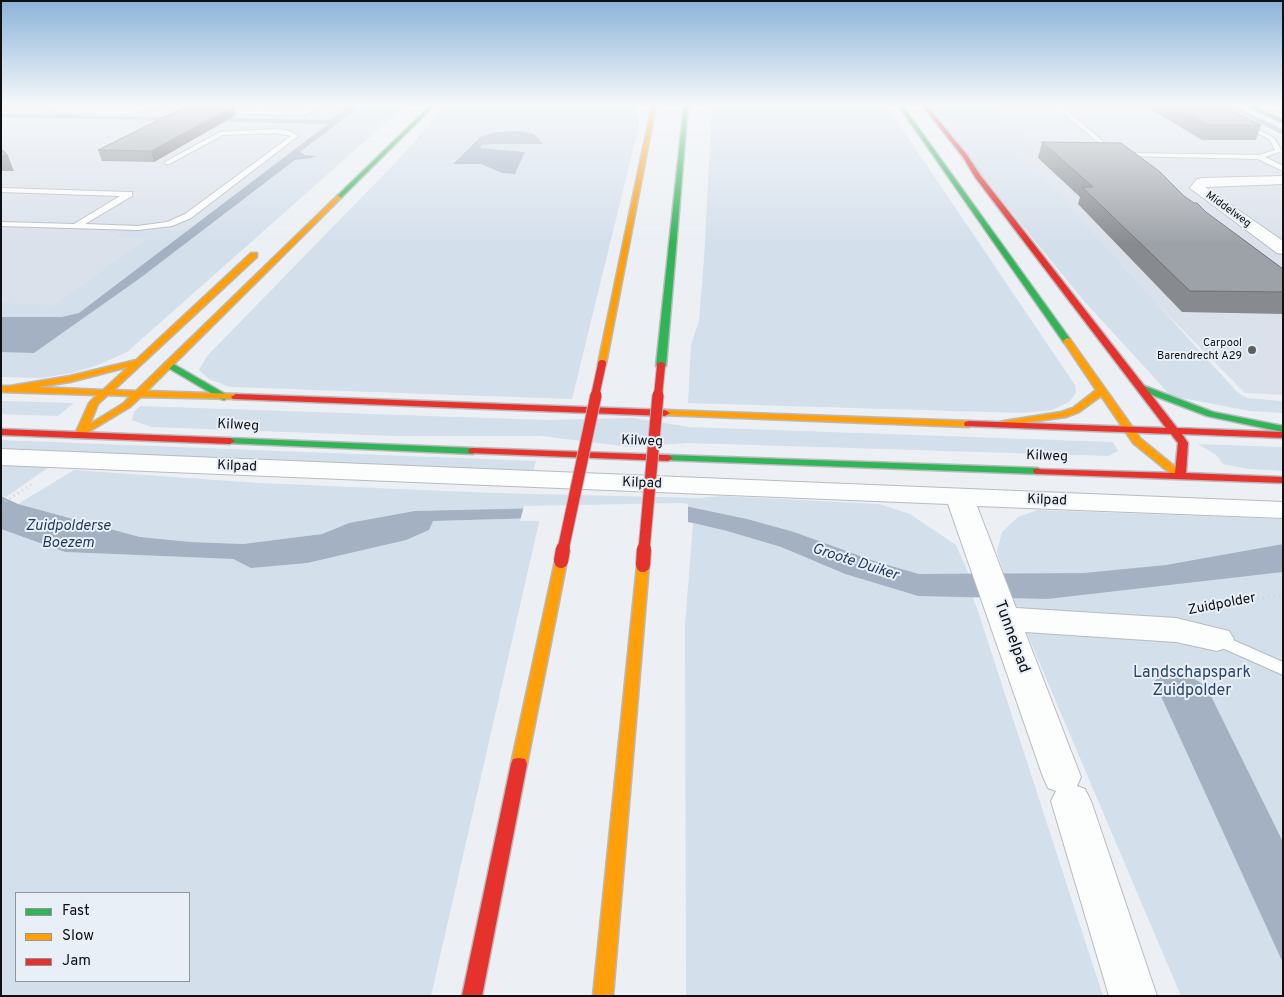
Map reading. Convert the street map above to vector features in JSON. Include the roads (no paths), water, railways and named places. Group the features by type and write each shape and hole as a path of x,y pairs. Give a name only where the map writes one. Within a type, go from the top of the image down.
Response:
{"main road":[{"path":"80,434 127,405 385,152"},
{"path":"472,996 645,152"},
{"path":"603,996 682,152"},
{"path":"933,152 1137,441 1180,476"},
{"path":"961,152 983,184 1183,443 1180,476"},
{"path":"80,434 94,403 261,248"},
{"path":"6,389 70,379 139,361"},
{"path":"168,364 224,397"},
{"path":"1141,387 1210,414 1283,429"},
{"name":"Kilweg","path":"6,389 1283,435"},
{"path":"1004,424 1063,415 1076,410 1102,390"},
{"name":"Kilweg","path":"1,432 439,450 1283,480"}],"street":[{"name":"Middelweg","path":"1283,180 1202,182 1197,188 1283,249"},
{"name":"Kilpad","path":"1,457 1283,510"},
{"name":"Tunnelpad","path":"960,498 1066,789 1133,996"},
{"path":"1002,611 1176,630 1217,639"}],"lane":[{"path":"167,163 188,152"},
{"path":"1,224 149,227 177,221 188,216 274,152"},
{"path":"1119,152 1127,155 1259,157 1277,152"},
{"path":"1259,157 1283,169"},
{"path":"1,190 129,194 76,226"},
{"path":"1217,639 1283,668"}],"water":[{"path":"292,152 301,152 305,155 317,156 295,160 139,279 34,353 1,352 1,317 62,317 79,313"},
{"path":"465,152 525,152 515,174 502,173 481,164 453,164"},
{"path":"1,496 18,504 140,537 191,542 243,544 322,534 349,523 415,511 680,505 747,519 794,532 871,560 919,574 1083,573 1166,565 1283,544 1283,572 1047,599 918,596 845,574 781,547 693,523 671,519 540,518 433,521 429,530 406,540 307,563 251,568 233,559 65,552 1,529"},
{"path":"1176,668 1206,686 1283,842 1283,963 1154,681"}],"place":[{"name":"Carpool Barendrecht A29","path":"1252,350"}],"water label":[{"name":"Zuidpolderse Boezem","path":"68,536"},
{"name":"Groote Duiker","path":"855,563"}],"park label":[{"name":"Landschapspark Zuidpolder","path":"1192,683"}]}
